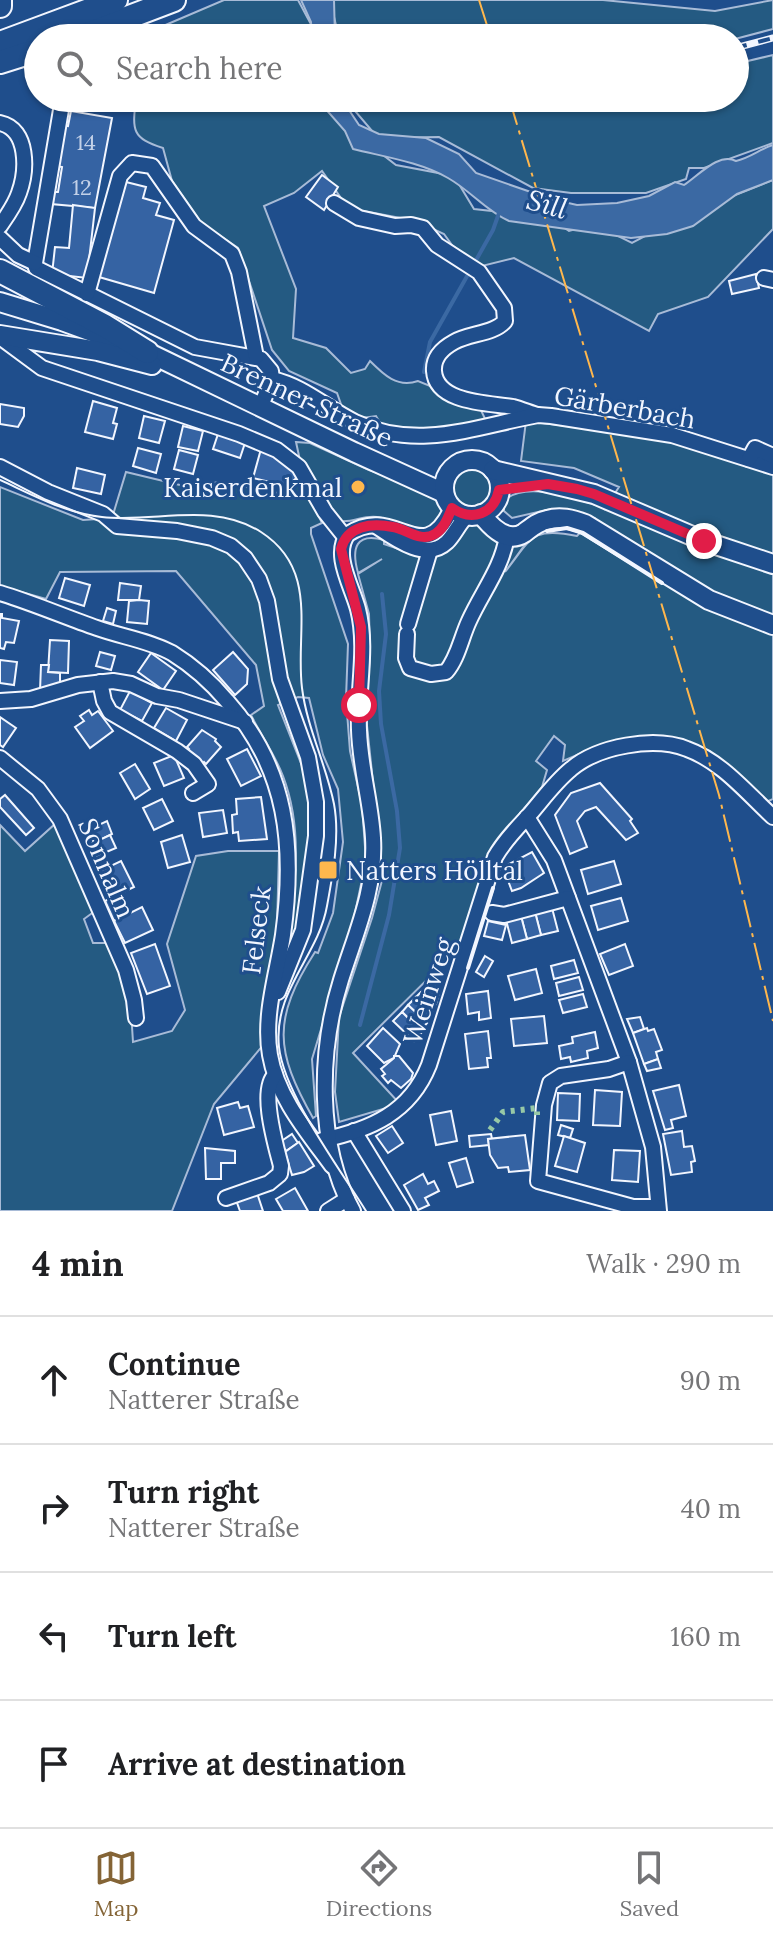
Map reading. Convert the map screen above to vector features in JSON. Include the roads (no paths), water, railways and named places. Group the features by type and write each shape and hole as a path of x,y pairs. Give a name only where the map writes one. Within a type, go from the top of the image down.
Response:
{"highway":[{"path":"0,0 0,6"},
{"path":"63,24 116,8 174,0"},
{"path":"94,24 116,8"},
{"path":"0,43 24,36"},
{"path":"0,62 24,54"},
{"path":"0,271 105,326 147,352"}],"main road":[{"name":"Brenner Straße","path":"0,302 147,352 260,408 473,504"},
{"name":"Brenner Straße","path":"0,336 98,351 198,377"},
{"name":"Brenner Straße","path":"394,469 448,473 461,462 470,460 487,464 493,470"},
{"path":"473,504 493,470 594,494 704,541 773,564"},
{"path":"448,473 498,532 507,536 522,535 531,526"},
{"path":"473,504 548,484"},
{"path":"473,504 515,526 531,526 559,518 585,524 709,600 773,625"}],"street":[{"path":"61,112 36,268 195,347 256,357 267,364 272,379 260,408"},
{"path":"0,123 11,127 17,135 24,160 18,196 0,226"},
{"path":"87,294 120,176 132,163 152,166 194,226 232,254 239,272 256,357"},
{"path":"334,203 359,218 423,228 437,245 479,272 504,308 505,321 497,328 466,336 444,349 435,364 438,384 464,399 514,407 538,415"},
{"path":"0,238 18,255 35,263"},
{"path":"0,336 42,368 239,434 277,450 299,467 325,512 345,537"},
{"name":"Gärberbach","path":"272,379 297,386 365,426 399,436 466,432 538,415 672,435 773,467"},
{"path":"749,459 755,448 773,456"},
{"path":"0,467 48,492 103,514 117,526 177,531 212,538 231,546 245,558 259,579 267,601 280,679 308,757 316,802 316,836 303,930 298,948 271,1005"},
{"path":"376,526 411,546 430,550 445,544 473,504"},
{"path":"328,1211 350,1205 337,1173 330,1138 325,1073 329,1022 363,916 373,867 372,821 359,733 361,627 341,549 345,537 359,528 394,527 428,537 473,504"},
{"path":"430,550 407,629 406,658 410,668 436,675 446,672 454,662 471,616 489,587 503,554 507,536"},
{"name":"Felseck","path":"0,593 165,650 202,675 246,722 275,777 286,836 284,922 271,1005 269,1045 275,1075 289,1104 337,1173"},
{"path":"0,701 36,698 100,682 124,682 153,695 246,722"},
{"path":"100,682 110,712 168,745 201,773 208,784 193,793"},
{"name":"Weinweg","path":"330,1138 354,1131 399,1110 419,1087 429,1065 495,857 570,770 591,756 638,745 665,744 688,749 720,769 773,817"},
{"name":"Sonnalm","path":"0,758 38,789 67,832 126,970 136,1018"},
{"path":"527,817 550,851 629,1062 653,1147 659,1209 633,1207 538,1181 544,1105 550,1083 561,1076 609,1069 629,1062"},
{"path":"492,913 504,915 568,898"},
{"path":"226,1198 269,1183 280,1174 270,1114 270,1083 275,1075"},
{"path":"354,1131 403,1211"},
{"path":"314,1141 330,1138"}],"water":[{"path":"301,0 334,0 335,24 311,22"},
{"name":"Sill","path":"328,112 350,112 359,125 379,134 426,138 459,154 476,173 577,205 617,203 649,196 675,182 684,185 716,162 741,160 773,145 773,180 737,194 693,226 667,234 631,238 509,221 437,172 353,149 345,131"}],"waterway":[{"path":"424,372 430,342 493,230 499,213"},
{"path":"360,1025 389,915 400,848 397,811 381,724 379,691 386,634 382,594"}],"tram line":[{"path":"0,480 50,503 88,515 122,518 223,517 261,532 279,547 291,565 301,604 302,688 334,804 336,842 322,924 283,1008 279,1047 283,1066 302,1108 366,1211"}],"railway":[{"path":"749,44 773,38"}],"place":[{"name":"Kaiserdenkmal","path":"358,487"},
{"name":"Natters Hölltal","path":"328,870"}]}
